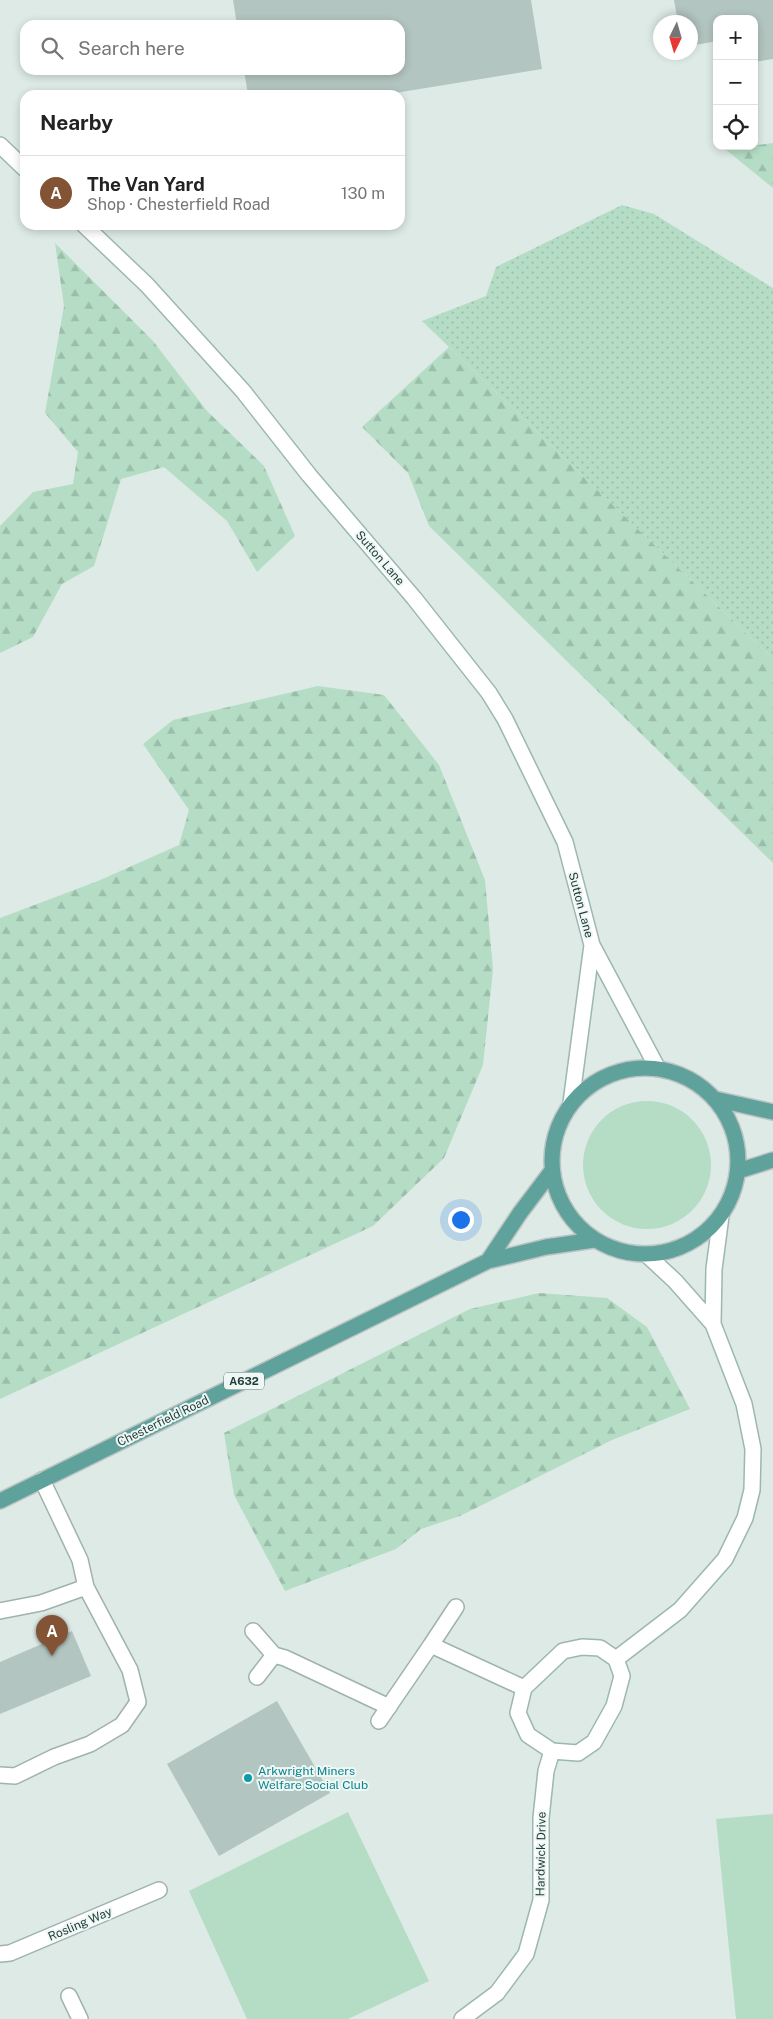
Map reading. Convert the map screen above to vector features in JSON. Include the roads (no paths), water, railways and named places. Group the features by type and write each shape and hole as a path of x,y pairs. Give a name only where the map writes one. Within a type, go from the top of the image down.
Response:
{"main road":[{"path":"634,1068 658,1069 679,1074 699,1084 715,1099 726,1115 734,1133 738,1152 738,1171 733,1195 721,1216 706,1232 689,1244 669,1252 647,1255 619,1252 594,1240 573,1222 559,1198 552,1172 552,1147 558,1124 571,1103 588,1086 610,1074 634,1068"},
{"path":"715,1099 773,1112"},
{"path":"738,1171 773,1160"},
{"path":"488,1261 520,1213 552,1172"},
{"name":"Chesterfield Road","path":"0,1501 488,1261 546,1247 594,1240"}],"street":[{"path":"0,145 20,164"},
{"name":"Sutton Lane","path":"89,230 147,285 243,391 309,475 414,598 489,693 505,720 565,842 592,945 658,1069"},
{"name":"Sutton Lane","path":"571,1103 592,945"},
{"path":"713,1324 714,1269 721,1216"},
{"path":"616,1659 680,1610 725,1559 745,1518 752,1490 753,1449 744,1404 713,1324 675,1281 647,1255"},
{"path":"0,1775 15,1776 54,1757 90,1744 122,1726 138,1702 130,1670 86,1587 80,1560 42,1480"},
{"path":"0,1612 41,1603 86,1587"},
{"path":"379,1721 456,1607"},
{"path":"253,1631 274,1655 285,1658 389,1706"},
{"path":"431,1644 524,1688"},
{"path":"582,1647 600,1648 616,1659 622,1676 614,1706 594,1742 578,1753 552,1751 528,1735 518,1713 524,1688 563,1650 582,1647"},
{"path":"257,1677 274,1655"},
{"name":"Hardwick Drive","path":"462,2019 497,1993 526,1954 540,1900 541,1818 546,1771 552,1751"},
{"name":"Rosling Way","path":"0,1954 10,1953 159,1890"},
{"path":"69,1996 80,2019"}],"place":[{"name":"The Van Yard","path":"52,1656"},
{"name":"Arkwright Miners Welfare Social Club","path":"248,1778"}]}
